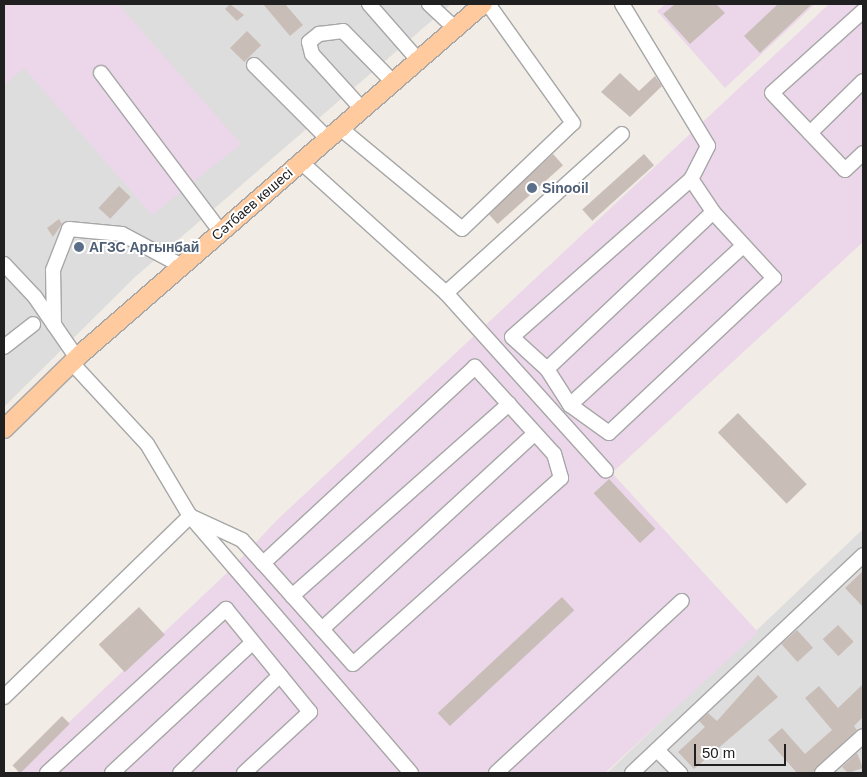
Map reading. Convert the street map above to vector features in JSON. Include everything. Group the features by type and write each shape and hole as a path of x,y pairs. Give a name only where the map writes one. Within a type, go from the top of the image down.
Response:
{"main road":[{"name":"Сәтбаев көшесі","path":"8,420 482,4"}],"street":[{"path":"369,4 418,60"},
{"path":"429,4 455,28"},
{"path":"254,64 334,133 462,229 573,123 488,4"},
{"path":"622,4 708,146 691,179 512,337 547,369 570,405 609,433 774,278 742,247 713,212 691,179"},
{"path":"863,11 772,93 845,170 863,153"},
{"path":"362,109 312,54 309,42 320,34 343,31 392,82"},
{"path":"101,73 221,232"},
{"path":"810,133 863,81"},
{"path":"446,293 622,134"},
{"path":"301,162 446,293 606,471"},
{"path":"547,369 713,212"},
{"path":"54,325 53,270 69,229 122,234 182,266"},
{"path":"570,405 742,247"},
{"path":"4,264 54,325 75,360 146,444 190,516 412,773"},
{"path":"4,347 33,324"},
{"path":"190,516 242,540 354,664 561,478 554,454 475,367 263,563"},
{"path":"292,596 509,404"},
{"path":"322,629 535,433"},
{"path":"4,697 190,516"},
{"path":"632,773 863,555"},
{"path":"496,773 682,601"},
{"path":"47,773 226,609 310,712 244,773"},
{"path":"112,773 253,642"},
{"path":"180,773 280,674"},
{"path":"822,773 863,736"},
{"path":"657,750 680,773"}],"shaded area":[{"path":"4,4 451,4 135,277 4,407"},
{"path":"4,4 118,4 241,144 152,215 24,68 4,85"},
{"path":"666,4 815,4 725,88 657,11"},
{"path":"829,4 863,4 863,242 612,473 758,632 605,773 15,773 228,572 276,521"},
{"path":"863,529 863,773 607,773"}],"building":[{"path":"230,4 244,15 237,21 225,9"},
{"path":"263,4 285,4 303,25 290,36"},
{"path":"675,4 716,4 725,13 690,44 663,14"},
{"path":"778,4 812,4 760,53 744,36"},
{"path":"247,31 261,45 244,62 230,48"},
{"path":"620,73 639,91 655,76 662,86 630,117 601,92"},
{"path":"553,154 563,165 498,224 488,213"},
{"path":"644,154 654,165 592,221 582,210"},
{"path":"119,186 131,197 110,219 99,208"},
{"path":"59,219 62,224 53,237 47,228"},
{"path":"738,413 807,484 787,504 718,432"},
{"path":"609,479 655,529 640,543 594,493"},
{"path":"863,571 863,607 845,588"},
{"path":"562,597 574,610 450,726 438,713"},
{"path":"139,607 165,635 125,672 99,645"},
{"path":"838,625 854,642 838,656 823,639"},
{"path":"797,630 813,648 797,662 781,644"},
{"path":"758,675 778,697 694,769 678,752 705,727 699,721 708,713 717,721"},
{"path":"863,684 863,717 854,726 857,730 812,773 797,773 768,740 782,728 805,754 832,730 805,698 819,686 838,708"},
{"path":"62,716 70,724 21,773 13,765"},
{"path":"857,753 863,768 848,773 842,767"}],"place":[{"name":"Sinooil","path":"532,188"},
{"name":"АГЗС Аргынбай","path":"79,247"}]}
